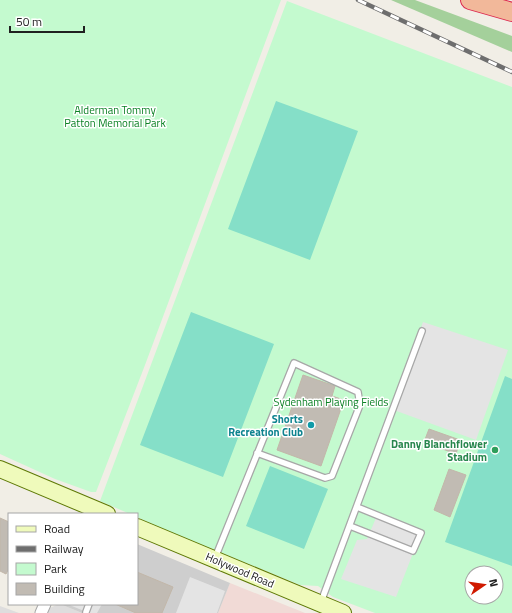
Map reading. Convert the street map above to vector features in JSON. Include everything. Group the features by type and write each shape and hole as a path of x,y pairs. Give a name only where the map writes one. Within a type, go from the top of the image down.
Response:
{"highway":[{"path":"470,0 509,12"}],"main road":[{"path":"0,469 83,509 102,513"},
{"name":"Holywood Road","path":"138,527 343,613"}],"lane":[{"path":"320,603 422,331"},
{"path":"214,560 257,453 294,363 358,392 360,405 332,476 325,478 257,453"},
{"path":"350,526 413,550 421,533 357,507"},
{"path":"86,612 89,605"}],"shaded area":[{"path":"423,322 508,350 476,440 391,409"},
{"path":"376,518 422,530 396,597 341,579 357,540 367,539"},
{"path":"138,544 230,583 218,613 82,613 62,605 138,605"},
{"path":"190,577 225,591 217,613 176,613"},
{"path":"230,583 305,613 218,613"},
{"path":"57,605 62,605 82,613 38,613"},
{"path":"69,605 101,605 97,613 89,613"},
{"path":"0,606 19,613 0,613"}],"green space":[{"name":"Alderman Tommy Patton Memorial Park","path":"0,0 281,0 96,492 91,492 55,479 0,454"},
{"path":"391,0 415,0 512,36 512,52"},
{"name":"Sydenham Playing Fields","path":"287,1 512,87 512,613 375,613 333,597 318,586 300,585 159,527 138,517 138,513 128,513 100,501"},
{"path":"276,101 358,131 310,260 228,229"},
{"path":"191,312 274,344 223,477 140,445"},
{"name":"Danny Blanchflower Stadium","path":"505,376 512,379 512,566 445,542"},
{"path":"270,466 328,489 304,549 246,526"}],"building":[{"name":"Shorts Recreation Club","path":"303,375 335,386 332,396 344,400 321,466 277,450"},
{"path":"429,429 460,440 456,454 424,442"},
{"path":"449,469 466,475 450,517 434,510"},
{"path":"0,518 8,522 8,570 6,574 0,571"},
{"path":"138,572 173,587 162,613 136,613 117,605 138,605"}],"railway":[{"path":"358,0 512,72"}],"place":[{"name":"Shorts Recreation Club","path":"311,425"},
{"name":"Danny Blanchflower Stadium","path":"495,450"}]}
